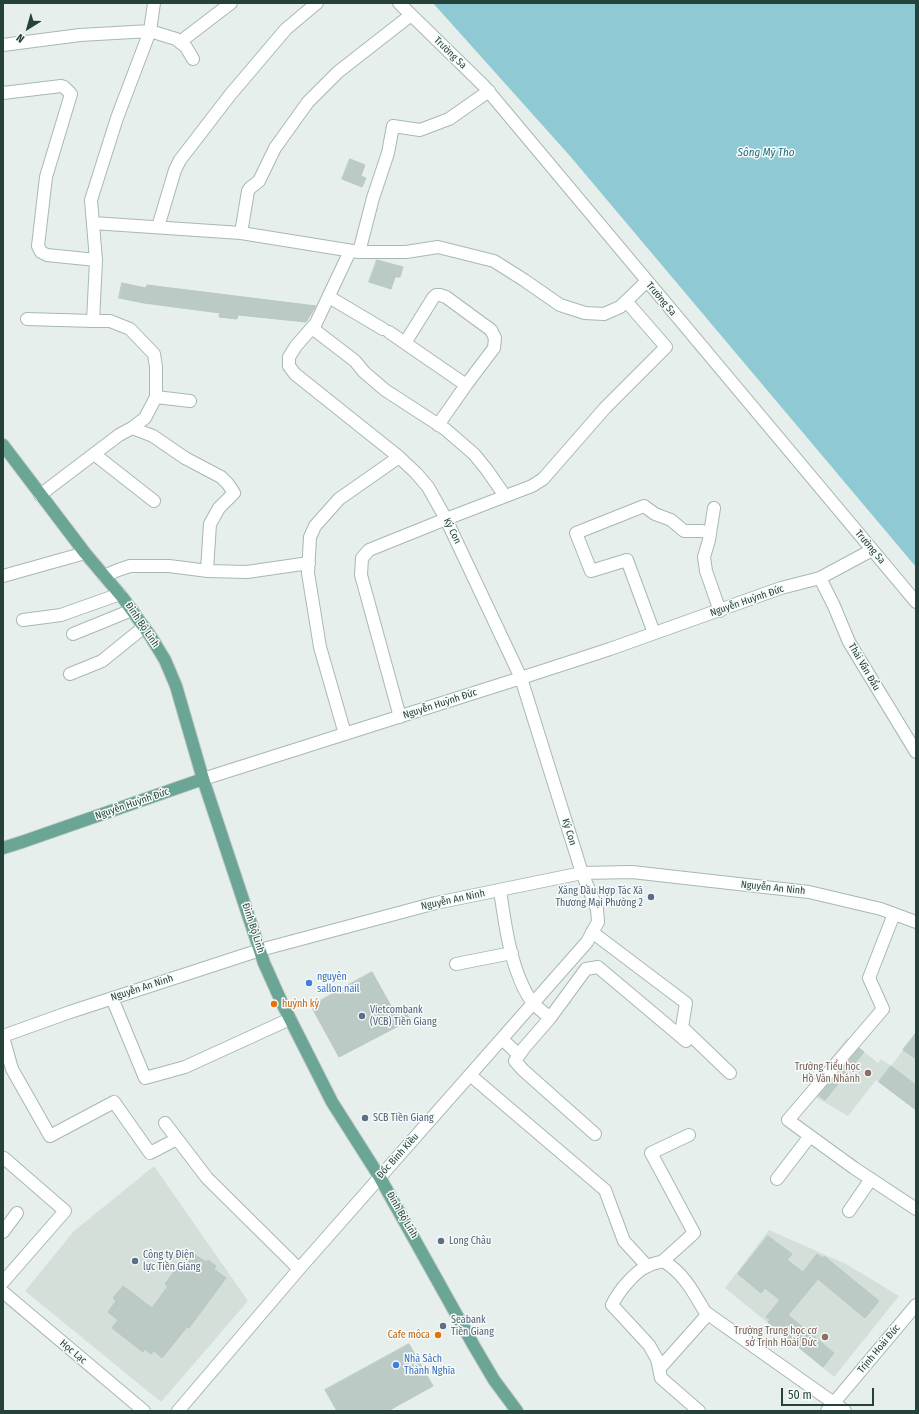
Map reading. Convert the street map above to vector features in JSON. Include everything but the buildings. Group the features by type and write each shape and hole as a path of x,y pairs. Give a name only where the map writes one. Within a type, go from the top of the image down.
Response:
{"main road":[{"name":"Đinh Bộ Lĩnh","path":"3,445 84,554 120,594 165,660 176,686 203,779 264,963 290,1019 332,1102 379,1176 494,1380 517,1411"},
{"name":"Nguyễn Huỳnh Đức","path":"3,848 203,779"}],"street":[{"path":"93,321 96,260 91,200 117,118 150,31 154,3"},
{"path":"180,42 231,3"},
{"path":"158,227 175,170 180,160 230,95 286,29 317,3"},
{"name":"Trường Sa","path":"398,3 489,91 916,602"},
{"path":"241,233 248,191 259,181 273,152 302,110 338,72 411,15"},
{"path":"3,45 80,35 150,31 176,38 186,47 193,59"},
{"path":"3,93 60,86 64,87 70,94 46,177 38,246 41,252 47,255 96,260"},
{"name":"Ký Con","path":"489,91 449,119 420,130 393,126 388,153 374,198 354,252 316,323 296,346 289,357 289,366 295,374 399,457 428,487 446,519 521,678 582,872"},
{"path":"93,223 241,233 354,252 406,252 438,247 494,261 560,305 585,313 604,314 620,308 647,281"},
{"path":"404,343 436,295 446,297 491,330 495,338 494,348 438,425"},
{"path":"329,297 386,331 466,385"},
{"path":"400,717 361,575 362,558 369,550 532,486 543,479 605,408 666,347 626,301"},
{"path":"28,319 110,321 130,330 154,354 156,368 156,397 145,418 132,428 119,435 40,495"},
{"path":"312,328 354,361 364,372 385,390 438,425 474,454 505,496"},
{"path":"156,397 190,401"},
{"path":"132,428 153,436 185,458 222,477 234,493 219,508 210,524 207,570"},
{"path":"94,454 154,501"},
{"path":"345,734 320,647 308,573 310,537 315,526 339,499 399,457"},
{"path":"654,633 627,560 591,571 576,533 644,506 655,514 671,520 684,531 710,533"},
{"path":"714,508 704,557 706,571 720,610"},
{"name":"Nguyễn Huỳnh Đức","path":"203,779 521,678 781,588 820,578 872,550"},
{"path":"3,576 84,554"},
{"path":"104,576 130,566 169,566 247,572 308,563"},
{"name":"Thái Văn Đẩu","path":"820,578 849,642 916,752"},
{"path":"23,620 61,615 120,594"},
{"path":"73,634 132,610"},
{"path":"70,674 102,661 144,628"},
{"name":"Nguyễn An Ninh","path":"3,1037 112,998 260,950 436,903 582,872 632,872 809,892 881,909 916,922"},
{"name":"Đốc Binh Kiều","path":"178,1411 379,1176 587,942 598,922 597,909 582,872"},
{"path":"500,890 506,932 521,985 533,1003 550,1018"},
{"path":"894,914 869,978 883,1009 788,1120 916,1209"},
{"path":"592,932 686,1003 682,1027 730,1073"},
{"path":"456,964 512,953"},
{"path":"595,1134 523,1070 516,1061 524,1048 550,1018 586,969 598,967 686,1041"},
{"path":"112,998 145,1078 185,1067 290,1019"},
{"path":"3,1037 12,1069 50,1136 114,1102 150,1153 177,1139"},
{"path":"502,1038 519,1055"},
{"path":"470,1075 605,1190 624,1241 647,1266"},
{"path":"165,1124 207,1178 299,1269"},
{"path":"689,1134 651,1154 694,1233 663,1261 647,1266 629,1280 616,1295 612,1305 649,1345 657,1359 662,1378 699,1411"},
{"path":"778,1179 810,1136"},
{"path":"3,1282 64,1211 4,1158"},
{"path":"849,1211 871,1179"},
{"path":"3,1232 17,1213"},
{"path":"663,1261 673,1267 694,1292 705,1312 831,1407 845,1411"},
{"name":"Học Lạc","path":"3,1292 144,1411"},
{"name":"Trịnh Hoài Đức","path":"831,1407 916,1305"},
{"path":"659,1369 708,1314"}],"shaded area":[{"name":"Trường Tiểu học Hồ Văn Nhánh","path":"915,1034 916,1110 876,1080 848,1116 805,1091 847,1038 878,1063 881,1059 891,1066"},
{"name":"Công ty Điện lực Tiền Giang","path":"154,1166 248,1301 161,1402 25,1291 74,1231"},
{"name":"Trường Trung học cơ sở Trịnh Hoài Đức","path":"769,1230 846,1264 899,1296 834,1377 725,1288"}],"water":[{"name":"Sông Mỹ Tho","path":"433,3 916,3 916,567 570,156"}],"place":[{"name":"Xăng Dầu Hợp Tác Xã Thương Mại Phường 2","path":"651,897"},
{"name":"nguyên sallon nail","path":"309,983"},
{"name":"huỳnh ký","path":"274,1004"},
{"name":"Vietcombank (VCB) Tiền Giang","path":"362,1016"},
{"name":"Trường Tiểu học Hồ Văn Nhánh","path":"868,1073"},
{"name":"SCB Tiền Giang","path":"365,1118"},
{"name":"Long Châu","path":"441,1241"},
{"name":"Công ty Điện lực Tiền Giang","path":"135,1261"},
{"name":"Seabank Tiền Giang","path":"443,1326"},
{"name":"Cafe môca","path":"438,1335"},
{"name":"Trường Trung học cơ sở Trịnh Hoài Đức","path":"825,1337"},
{"name":"Nhà Sách Thành Nghĩa","path":"396,1365"}]}
